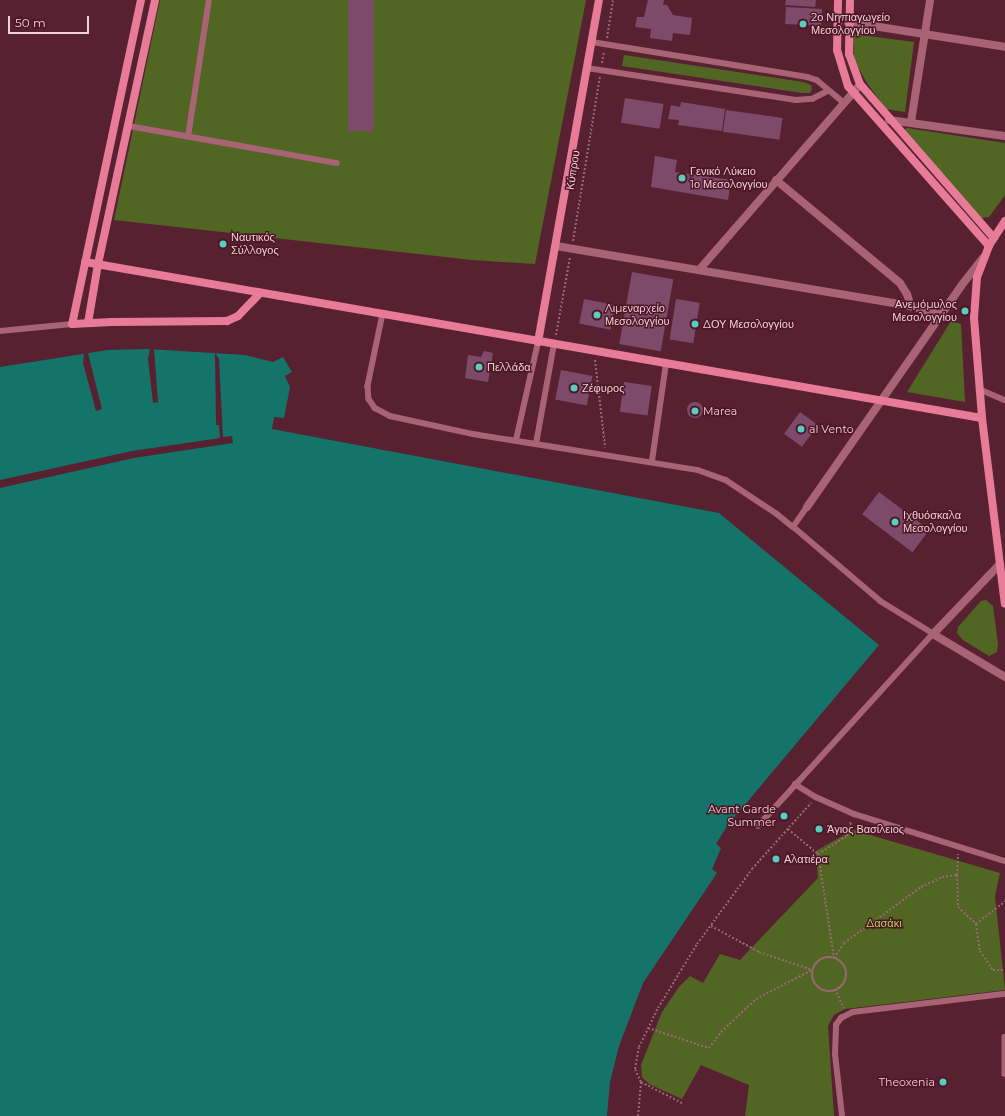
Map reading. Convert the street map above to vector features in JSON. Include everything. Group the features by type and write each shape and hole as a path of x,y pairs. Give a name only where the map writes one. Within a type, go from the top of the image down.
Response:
{"street":[{"path":"141,0 72,324 227,321 238,316 260,293"},
{"path":"88,323 98,264 155,0"},
{"name":"Κύπρου","path":"538,342 599,0"},
{"path":"838,0 836,50 844,79 853,92 989,246"},
{"path":"850,0 848,22 849,54 860,85 889,120 994,238"},
{"path":"911,122 930,0"},
{"path":"848,22 1005,47"},
{"path":"699,270 843,102 860,85"},
{"path":"889,120 1005,136"},
{"path":"776,180 895,278 907,294 911,306"},
{"path":"1005,221 989,246 985,256 977,277 974,299 979,389 1005,604"},
{"path":"556,246 911,306 940,315"},
{"path":"807,507 940,315 985,256"},
{"path":"85,262 982,418"},
{"path":"1000,564 933,634 1005,677"}],"lane":[{"path":"188,136 209,0"},
{"path":"592,42 807,76 817,80 828,91 843,102"},
{"path":"587,68 796,100 812,99 828,91"},
{"path":"129,126 337,163"},
{"path":"383,314 368,386 370,399 375,408 390,416 418,423 536,444 652,461 698,470 726,480 777,514 880,602 933,634 758,826"},
{"path":"0,331 72,324"},
{"path":"516,440 538,342"},
{"path":"536,444 554,344"},
{"path":"652,461 666,364"},
{"path":"979,389 1005,400"},
{"path":"793,527 807,507"},
{"path":"795,784 816,797 854,814 1005,861"},
{"path":"842,1116 836,1072 834,1040 836,1025 847,1015 884,1008 1005,994"},
{"path":"1005,1038 1005,1074"}],"path":[{"name":"Κύπρου","path":"554,344 572,248 613,0"},
{"path":"594,351 606,455"},
{"path":"682,1104 641,1082 637,1076 635,1063 648,1028 674,981 752,869 816,797"},
{"path":"818,854 847,836 854,814"},
{"path":"787,829 818,854 834,958"},
{"path":"959,846 957,875 958,907 976,924 980,951 993,970 1005,970"},
{"path":"834,958 844,943 920,886 942,877 957,875"},
{"path":"976,924 1005,901"},
{"path":"711,926 759,952 812,970"},
{"path":"648,1028 709,1048 730,1022 756,999 812,970 823,958 834,958 843,965 845,976 835,989 825,990 816,985 812,970"},
{"path":"835,989 847,1015"},
{"path":"638,1116 641,1082"}],"green space":[{"path":"160,0 586,0 535,264 472,260 114,220"},
{"path":"853,34 914,42 905,112 886,109 867,83 854,60"},
{"path":"624,55 803,82 811,85 812,89 810,93 802,93 622,66"},
{"path":"907,128 1005,143 1005,195 989,217 981,218 904,130"},
{"path":"951,321 961,324 965,402 907,392"},
{"path":"986,600 993,606 998,644 997,652 989,656 963,640 957,633 958,627 981,601"},
{"name":"Δασάκι","path":"853,830 1000,873 995,896 1005,990 845,1009 834,1015 828,1026 834,1116 745,1116 749,1085 701,1065 682,1099 649,1084 642,1077 641,1065 662,1012 679,987 690,976 703,983 720,954 740,960 818,878 816,851"}],"shaded area":[{"path":"148,349 245,355 273,362 283,357 292,372 285,376 290,387 284,418 274,417 272,429 719,513 879,645 727,826 716,844 721,848 712,869 717,873 643,983 619,1046 610,1082 607,1116 0,1116 0,367 108,350"}],"pier":[{"path":"150,349 154,349 158,402 153,403 148,359"},
{"path":"84,353 88,353 102,409 96,411 83,363"},
{"path":"215,353 219,359 223,437 232,436 233,443 134,458 0,488 0,480 132,451 220,438 219,425 216,425"}],"building":[{"path":"348,0 374,0 374,131 348,131"},
{"path":"648,0 664,0 663,5 667,5 673,15 692,18 690,35 673,33 672,41 650,38 651,29 635,27 637,17 644,17"},
{"path":"786,0 816,0 815,7 785,5"},
{"path":"786,7 822,9 821,26 785,24"},
{"path":"625,98 664,104 660,129 621,123"},
{"path":"681,102 725,109 722,131 678,125 679,120 668,119 671,105 680,107"},
{"path":"726,110 782,118 779,140 723,132"},
{"path":"655,156 677,160 675,172 731,180 728,200 651,187"},
{"path":"632,272 673,279 661,351 619,344"},
{"name":"Λιμεναρχείο Μεσολογγίου","path":"584,299 615,305 611,330 579,324"},
{"path":"676,299 700,303 693,343 670,339"},
{"path":"963,306 967,306 969,310 967,314 963,314 961,312 961,308"},
{"name":"Πελλάδα","path":"484,351 493,353 488,382 465,378 468,355 481,357"},
{"name":"Ζέφυρος","path":"561,370 592,376 587,406 555,399"},
{"path":"624,382 652,386 648,416 620,412"},
{"name":"Marea","path":"692,402 698,402 703,407 701,416 698,418 692,418 687,413 687,407"},
{"name":"al Vento","path":"800,412 818,425 802,447 784,434"},
{"name":"Ιχθυόσκαλα Μεσολογγίου","path":"879,492 929,530 912,552 862,514"}],"place":[{"name":"2ο Νηπιαγωγείο Μεσολογγίου","path":"803,24"},
{"name":"Γενικό Λύκειο 1ο Μεσολογγίου","path":"682,178"},
{"name":"Ναυτικός Σύλλογος","path":"223,244"},
{"name":"Ανεμόμυλος Μεσολογγίου","path":"965,311"},
{"name":"Λιμεναρχείο Μεσολογγίου","path":"597,315"},
{"name":"ΔΟΥ Μεσολογγίου","path":"695,324"},
{"name":"Πελλάδα","path":"479,367"},
{"name":"Ζέφυρος","path":"574,388"},
{"name":"Marea","path":"695,411"},
{"name":"al Vento","path":"801,429"},
{"name":"Ιχθυόσκαλα Μεσολογγίου","path":"895,522"},
{"name":"Avant Garde Summer","path":"784,816"},
{"name":"Άγιος Βασίλειος","path":"819,829"},
{"name":"Αλατιέρα","path":"776,859"},
{"name":"Theoxenia","path":"943,1082"}]}
